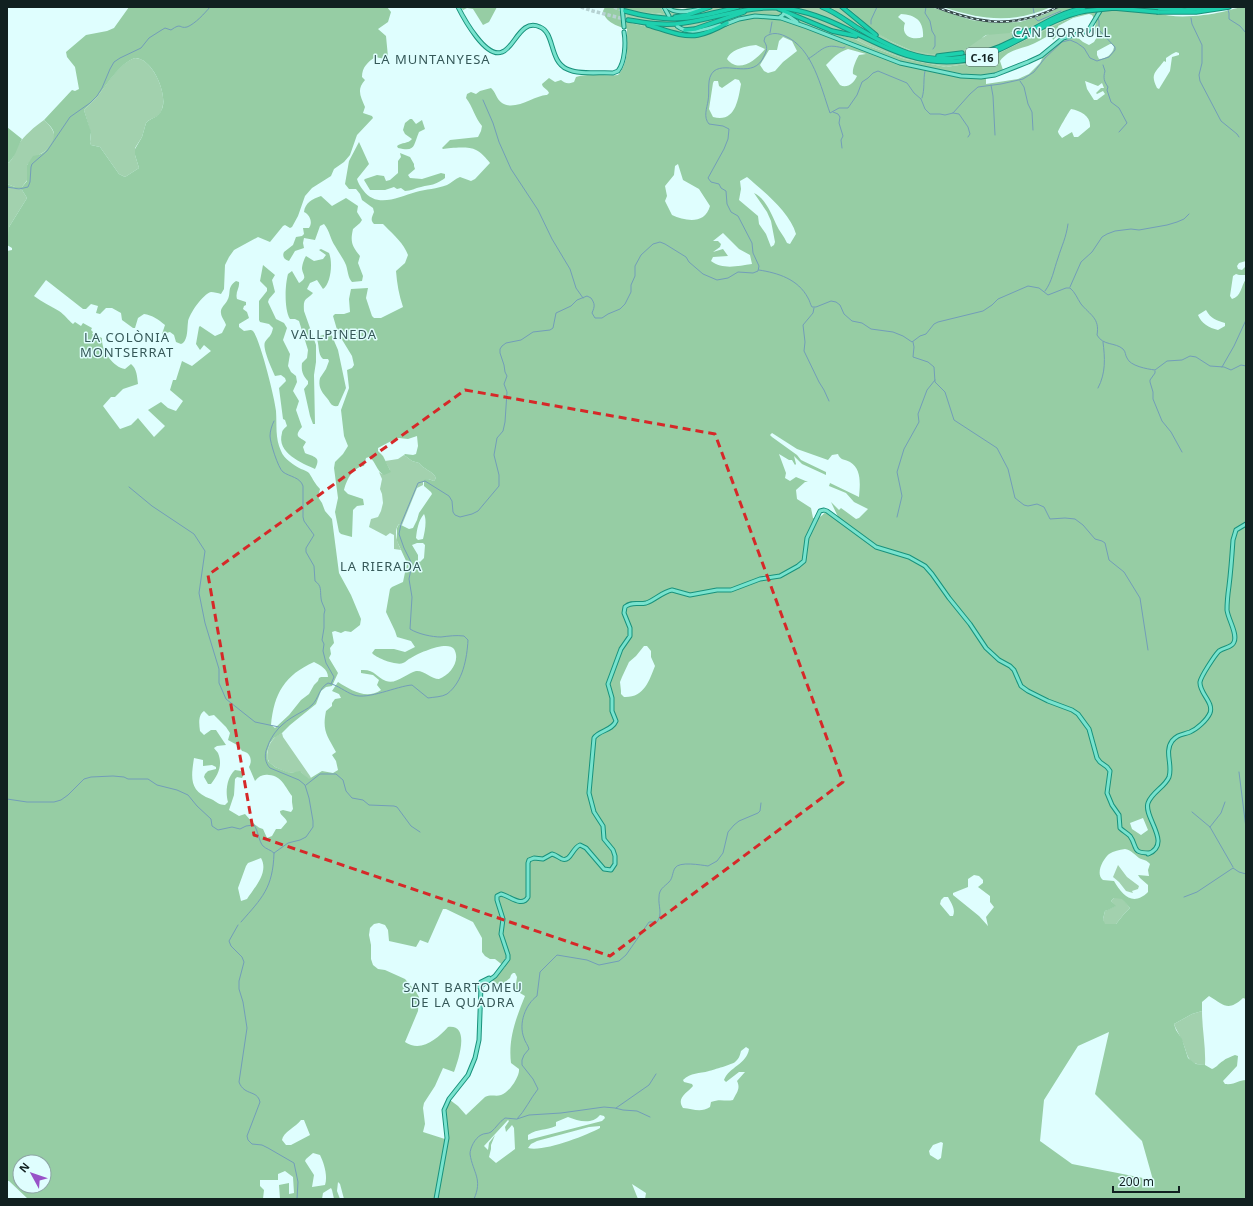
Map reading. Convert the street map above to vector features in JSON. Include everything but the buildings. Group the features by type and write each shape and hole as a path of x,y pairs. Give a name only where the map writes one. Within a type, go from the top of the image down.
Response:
{"highway":[{"path":"638,14 675,17 687,15 709,7"},
{"path":"625,11 662,19 684,19 738,7"},
{"path":"685,30 695,29 747,11 768,7"},
{"name":"C-16","path":"628,20 665,25 682,24 752,8 768,7 790,9 807,14 897,53 913,58 939,62 959,61 990,55 1060,18 1089,7"},
{"name":"C-16","path":"822,7 838,14 856,27 887,43 908,53 929,58 957,58 976,55 999,47 1060,15 1085,9 1114,8 1185,10 1211,7"},
{"name":"C-16","path":"842,7 887,43"},
{"name":"C-16","path":"1142,7 1187,13 1229,7"},
{"name":"C-16","path":"774,8 832,31 862,37"},
{"path":"638,22 693,36 702,34 727,23"},
{"path":"1015,35 1037,27"},
{"path":"929,58 962,53"}],"main road":[{"path":"458,7 473,34 490,50 498,53 506,50 519,33 533,26 540,26 546,31 556,58 565,68 577,72 613,72 618,71 621,66 625,43 622,7"},
{"path":"664,7 669,16"},
{"path":"667,7 673,12 678,12 709,7"},
{"path":"677,26 685,30 704,30 751,17 782,17 784,13 807,27"},
{"path":"772,17 807,27 902,64 961,76 981,77 995,75 1037,58 1061,39 1089,30 1098,14"},
{"path":"436,1199 447,1138 444,1108 449,1099 468,1075 476,1058 481,986 495,976 506,964 508,958 502,934 503,919 496,897 498,894 501,894 519,901 524,902 526,900 528,893 528,863 532,858 543,859 552,854 562,859 566,859 575,848 580,845 586,848 604,869 611,870 614,865 614,853 604,839 603,826 594,812 589,796 589,790 594,738 598,733 613,726 616,721 612,711 612,698 608,684 621,649 630,636 630,628 624,613 625,607 631,604 649,602 672,590 690,595 717,590 731,590 760,579 780,576 804,561 807,538 814,526 818,513 822,510 827,511 876,547 909,557 925,566 970,624 986,648 999,660 1014,670 1021,686 1048,701 1072,710 1078,714 1089,729 1097,758 1110,771 1107,790 1108,796 1119,815 1120,828 1129,835 1136,853 1143,855 1149,854 1155,849 1158,838 1156,829 1148,814 1148,805 1150,799 1169,776 1169,746 1177,736 1193,730 1203,722 1209,714 1210,707 1201,687 1201,680 1218,653 1232,645 1235,640 1227,609 1233,540 1236,530 1246,524"}],"highlighted area":[{"path":"465,390 715,434 843,782 610,956 254,835 208,575"}],"green space":[{"path":"129,7 387,7 391,12 388,22 378,29 386,36 388,57 385,59 375,57 366,65 362,73 362,77 365,80 360,90 365,107 363,113 372,116 373,118 357,135 350,155 344,162 334,169 331,176 312,188 305,196 298,216 292,227 290,228 285,225 283,226 270,242 258,237 234,250 225,265 224,289 221,294 211,292 204,296 197,305 189,318 187,336 183,343 181,344 176,342 174,335 170,332 162,334 165,325 153,317 144,314 138,318 135,328 133,328 122,320 121,313 112,308 106,308 100,314 96,313 98,306 91,304 86,309 83,309 46,280 34,296 59,311 73,324 75,322 81,326 83,323 92,328 92,334 102,338 103,348 116,365 125,369 131,364 133,366 138,384 123,389 115,397 111,397 103,406 120,429 131,425 138,418 154,437 165,426 148,410 161,402 168,408 176,411 183,401 170,390 173,380 176,380 182,361 192,366 211,351 204,345 200,350 196,344 199,327 200,326 215,336 222,333 226,325 221,314 221,310 228,298 231,286 236,281 239,282 237,299 246,302 243,309 247,312 249,318 239,324 239,327 244,331 252,330 256,336 267,370 275,404 279,446 282,454 295,466 309,473 320,489 318,497 325,511 332,519 339,573 351,595 361,619 360,625 351,632 332,632 334,643 330,648 331,654 329,658 338,673 332,686 326,687 321,691 316,704 274,738 270,743 267,752 268,761 275,767 290,773 300,771 309,779 322,771 333,773 338,770 336,761 332,755 336,752 326,733 325,718 326,711 332,706 335,699 341,698 339,694 332,691 338,682 359,693 375,693 381,690 377,685 379,680 373,675 361,673 361,670 369,671 390,682 398,680 416,671 439,679 450,671 456,658 454,649 446,646 433,648 400,664 387,661 372,653 375,649 394,649 405,652 415,647 411,641 397,637 386,612 390,589 403,582 407,563 397,541 397,528 399,524 409,529 413,528 419,513 432,494 424,486 424,480 428,479 434,481 436,478 419,463 412,461 404,455 416,454 418,446 417,436 408,439 395,439 378,448 378,451 383,456 391,472 384,475 381,473 369,457 366,458 364,466 360,467 351,474 344,490 348,494 363,499 364,505 357,506 353,510 352,537 339,532 335,512 338,498 334,468 335,462 348,446 344,436 341,410 349,388 347,370 352,368 354,365 352,356 338,333 333,316 335,314 350,312 349,299 351,289 368,288 366,298 374,318 381,318 403,307 398,289 396,271 405,263 408,255 401,243 383,224 373,223 373,208 362,200 356,189 349,189 345,184 349,161 359,142 369,164 357,179 363,190 375,199 395,199 420,191 447,185 460,177 471,181 475,179 490,163 482,154 469,148 442,148 450,140 478,137 481,131 482,126 466,98 467,94 471,92 476,94 480,91 491,88 498,100 507,105 513,105 547,95 549,93 542,84 549,78 555,82 561,80 569,83 574,82 576,77 581,76 618,75 626,60 627,29 616,25 606,18 603,11 605,7 661,7 664,13 663,14 626,10 627,22 693,38 704,35 707,27 744,13 762,11 781,13 825,31 855,39 869,46 905,59 946,67 983,60 1063,21 1088,12 1087,7 1157,7 1157,13 1164,15 1189,16 1207,15 1246,7 1246,261 1239,263 1237,266 1238,269 1242,270 1246,266 1246,275 1236,274 1233,276 1230,296 1232,299 1237,296 1246,279 1246,999 1243,998 1233,1005 1226,1006 1209,996 1202,1002 1202,1011 1192,1014 1174,1024 1182,1039 1188,1058 1196,1064 1205,1065 1212,1069 1227,1058 1235,1055 1238,1056 1237,1066 1223,1081 1225,1084 1229,1084 1246,1080 1246,1199 645,1199 646,1193 632,1184 638,1199 344,1199 340,1184 338,1182 337,1191 340,1199 334,1199 331,1188 323,1193 322,1199 280,1199 279,1185 289,1183 289,1194 294,1193 293,1177 285,1171 278,1174 278,1180 260,1180 260,1186 264,1190 263,1199 28,1199 23,1194 52,1194 52,1154 12,1154 12,1184 7,1181 7,251 12,250 12,248 7,245 9,227 27,198 22,190 7,187 7,184 15,187 22,187 27,181 27,165 33,156 42,153 49,147 53,139 54,132 44,120 72,90 75,91 79,89 75,67 67,57 66,52 86,35 107,31 114,28","holes":["1089,14 1092,15 1096,22 1094,31 1097,37 1094,42 1089,45 1077,37 1061,41 1043,57 1040,63 1029,74 1018,79 986,84 986,76 1003,70 1000,61 1009,53 1031,45 1051,34 1053,40 1060,33 1058,26 1073,18","783,37 792,41 797,51 783,62 775,71 768,73 764,71 760,65 769,50 777,50 779,41","1112,44 1114,47 1109,56 1099,59 1097,51","756,45 765,49 747,64 737,65 727,59 735,50","848,49 866,54 859,55 854,64 853,72 853,74 857,76 848,86 840,85 826,65 841,52","1176,52 1179,53 1179,55 1172,57 1170,71 1159,89 1155,83 1154,74 1164,61 1166,62 1166,58","135,58 142,60 148,64 158,78 163,95 162,109 156,116 146,123 142,137 135,149 135,155 139,168 125,177 119,174 100,147 91,145 91,132 84,110 123,65","735,79 739,80 741,84 737,103 731,114 720,118 713,117 709,109 713,83 714,81 718,81 719,86 722,88","1085,81 1098,86 1102,83 1104,88 1101,88 1096,93 1097,94 1103,91 1105,94 1097,100 1094,100 1087,89","1071,109 1085,115 1089,120 1090,127 1078,137 1074,137 1072,132 1062,138 1058,132","678,164 683,180 699,189 710,206 707,212 704,216 694,220 683,219 672,215 665,201 667,196 665,186 674,175 675,166","747,177 768,195 788,218 796,234 790,244 787,243 777,227 767,206 761,198 754,193 767,212 771,221 775,242 771,247 766,234 759,224 758,216 739,200 741,189 740,181","723,233 739,249 750,255 752,264 731,267 720,266 711,261 713,257 728,256 723,249 713,252 720,247 721,244 718,241 713,241","1206,310 1216,320 1225,323 1225,326 1218,330 1203,323 1198,315","772,433 797,449 828,460 832,455 838,454 841,458 854,465 857,469 860,482 859,497 830,483 829,486 846,493 854,502 868,509 856,519 841,508 839,510 831,502 839,519 826,512 818,518 813,518 811,508 797,499 796,490 805,482 808,482 796,477 790,481 785,478 786,473 779,454 789,460 792,460 795,465 794,456 802,464 826,475 826,472 801,460 797,455 770,435","424,514 426,522 424,536 423,539 418,540 416,538 420,520","423,543 425,545 424,558 420,562 418,561 418,555 412,545","644,646 647,646 651,651 651,657 655,666 645,688 636,695 624,697 621,694 620,682 629,662","314,662 319,664 328,674 328,677 319,678 309,694 301,700 289,715 275,728 271,725 275,703 283,686 295,673","204,711 209,716 214,715 226,727 230,733 228,740 239,746 242,751 249,755 251,759 249,767 255,781 263,775 277,777 283,782 292,796 293,809 291,812 283,810 280,811 287,822 281,829 276,829 272,836 267,838 263,829 255,825 245,814 239,816 229,810 234,795 235,779 237,777 242,778 243,773 241,771 235,770 228,781 228,802 225,805 204,796 195,788 192,778 194,758 203,760 203,766 212,765 216,767 216,769 208,771 204,777 208,784 211,784 216,777 220,766 218,753 214,748 217,746 226,745 216,730 211,730 204,735 200,731 200,717","1143,818 1148,830 1141,835 1132,829 1130,823","1125,849 1150,864 1148,870 1149,876 1138,875 1148,885 1148,892 1137,899 1124,895 1114,881 1103,880 1100,874 1104,859 1109,854","261,858 263,863 262,874 247,899 241,901 238,888 248,863","974,875 979,876 983,880 983,883 978,887 990,896 990,902 994,907 986,917 988,926 979,916 953,895 953,893 968,887 968,879","944,897 948,897 954,908 953,916 950,916 940,904","1114,898 1122,899 1130,908 1116,924 1105,924 1103,919 1105,911 1116,906 1111,901","443,909 446,909 473,922 482,938 482,952 485,956 490,959 495,959 505,967 492,980 500,986 510,978 513,973 515,973 517,977 515,990 525,996 516,1021 510,1054 511,1063 519,1069 516,1080 504,1094 485,1097 466,1115 450,1100 445,1111 448,1140 423,1132 425,1124 423,1108 424,1103 435,1086 443,1068 454,1072 461,1044 459,1031 455,1028 448,1027 434,1040 423,1045 417,1046 405,1042 418,1011 419,997 405,979 385,970 378,969 373,965 369,935 370,928 374,924 379,923 385,925 388,930 389,941 416,947 420,940 428,943","1109,1032 1095,1094 1142,1141 1153,1180 1072,1164 1040,1141 1044,1100 1078,1046","746,1047 749,1049 748,1054 742,1062 730,1072 724,1080 726,1082 739,1072 745,1072 737,1081 738,1089 733,1100 718,1100 711,1102 710,1107 703,1110 683,1108 681,1104 682,1098 693,1086 692,1084 684,1082 683,1080 686,1077 733,1063 737,1060 741,1051","600,1115 604,1116 605,1118 602,1121 528,1140 528,1135 535,1131 549,1129 556,1126 556,1122 568,1117 576,1120 589,1121","301,1120 304,1120 310,1135 291,1145 286,1145 282,1140 283,1137","508,1120 509,1121 505,1127 506,1132 512,1125 514,1128 515,1149 496,1163 489,1157 491,1145 495,1135 489,1143 488,1150 484,1146","600,1126 600,1128 575,1139 554,1146 535,1149 528,1148 531,1144 589,1127","941,1142 943,1143 941,1158 938,1160 930,1155 929,1151 933,1145","313,1153 320,1155 326,1174 326,1181 325,1185 312,1187 314,1175 305,1161"]},
{"path":"461,7 497,7 489,22 483,25 473,9 467,8 463,10"},
{"path":"661,7 682,9 694,7 847,7 874,30 892,42 910,50 984,37 994,33 1014,32 1050,16 1077,8 1087,7 1089,12 1063,21 983,60 946,67 905,59 869,46 855,39 825,31 781,13 706,32 704,35 693,38 627,22 626,10 646,11 661,14 664,11"},
{"path":"847,7 931,7 971,20 996,23 1020,22 1046,14 1060,7 1076,7 1052,15 1029,27 1010,33 986,35 966,49 951,54 931,54 910,50 892,42 874,31","holes":["901,14 915,17 918,20 922,27 923,37 912,38 906,34 904,31 905,23 898,17"]},
{"path":"943,7 1051,7 1024,16 997,18 971,15"},
{"path":"135,58 148,64 158,78 163,95 163,103 159,115 146,123 142,137 135,148 135,155 139,168 125,177 119,174 100,147 91,145 91,134 84,110 118,70 123,65"},
{"path":"412,119 416,124 422,120 425,129 419,132 413,147 408,149 398,148 397,146 409,142 412,139 405,134 403,130 405,123"},
{"path":"44,120 53,131 54,140 52,144 43,152 34,157 27,165 28,179 22,187 15,187 7,184 7,164 14,156 18,145 33,128"},
{"path":"7,127 22,139 14,156 7,164"},
{"path":"400,153 410,157 414,164 415,169 408,175 410,178 422,179 441,173 445,174 445,178 435,184 407,191 394,187 385,190 370,190 364,180 365,179 377,175 384,176 386,181 390,180 398,173 398,161 401,157"},
{"path":"7,187 22,190 27,198 9,227 9,236 7,241"},
{"path":"321,196 332,206 346,198 358,206 357,212 362,220 353,229 352,241 353,246 360,256 358,263 363,276 362,281 352,282 345,262 333,243 328,229 324,224 320,226 315,240 304,238 304,248 295,251 289,261 284,258 284,252 293,245 296,237 304,234 303,228 309,228 310,226 310,219 304,212 307,204"},
{"path":"321,249 329,253 330,257 331,267 328,283 323,289 317,280 310,283 307,289 313,293 304,303 304,311 316,345 314,375 315,424 313,424 304,389 308,384 308,381 302,371 302,363 307,358 308,350 299,321 290,319 288,315 286,303 286,284 288,274 292,271 299,283 302,281 304,276 302,266 306,256 314,261 323,259 326,255 319,250"},
{"path":"263,265 275,275 272,280 275,292 268,302 276,319 284,323 287,328 283,340 290,354 288,366 291,372 296,376 297,382 293,391 299,401 296,410 302,427 299,430 298,436 306,442 303,447 305,453 314,456 317,459 318,462 315,469 297,460 286,452 281,440 282,431 287,426 285,420 283,419 279,388 286,381 281,375 275,376 264,345 271,335 273,328 269,324 260,322 259,320 259,301 267,291 267,288 260,281"},
{"path":"329,329 338,350 346,388 338,406 333,406 331,404 321,390 319,384 320,378 329,361 328,359 323,359 321,357 316,337 327,334"},
{"path":"404,455 412,461 419,463 436,478 434,481 428,479 423,482 423,485 417,488 402,525 399,524 397,527 396,537 401,550 394,549 394,535 390,533 386,536 369,527 371,519 378,517 383,503 380,489 382,479 379,472 382,474 390,470 385,461 398,459"},
{"path":"282,733 283,737 310,776 311,778 309,780 301,772 289,773 275,767 269,762 267,753 268,749 272,741"},
{"path":"1118,865 1127,877 1139,886 1138,889 1132,891 1133,893 1126,891 1113,877"},
{"path":"1114,898 1122,898 1130,908 1116,924 1104,924 1103,919 1105,911 1115,906 1111,901"},
{"path":"1202,1011 1205,1065 1198,1064 1190,1060 1174,1024 1192,1014"}],"waterway":[{"path":"7,187 19,189 28,187 32,164 47,151 70,117 90,103 97,96 114,62 141,48 149,38 165,28 171,30 177,26 190,26 210,7"},
{"path":"871,24 871,20 877,7"},
{"path":"926,7 925,13 930,21 932,31 935,36 935,46 933,49"},
{"path":"1033,7 1034,13"},
{"path":"1228,10 1229,19 1240,26 1246,33"},
{"path":"1035,18 1038,21 1061,11"},
{"path":"241,922 255,906 269,884 274,853 288,843 306,837 313,827 309,798 305,785 299,780 270,768 266,761 267,748 278,729 291,718 312,705 325,685 328,683 335,685 351,694 360,696 367,696 412,685 428,698 447,694 457,683 465,662 468,640 464,636 433,636 421,634 410,629 412,597 409,579 412,564 399,534 401,524 418,483 425,481 449,496 452,501 453,512 455,515 460,517 478,511 499,486 499,475 494,455 497,438 503,431 505,422 507,392 504,384 507,376 500,353 502,346 506,343 521,340 533,332 550,330 553,328 556,313 571,306 577,300 587,296 591,298 594,304 592,313 595,318 602,318 620,309 625,304 631,292 631,285 635,276 635,266 641,255 653,244 660,242 665,244 686,257 689,262 703,274 717,280 728,278 738,272 753,273 758,271 759,266 753,253 752,243 738,216 731,212 727,204 726,191 721,188 719,184 711,182 708,178 724,149 728,139 729,129 723,126 709,124 706,118 709,97 709,81 714,71 719,68 747,69 754,67 760,63 766,52 767,47 764,41 765,37 770,34 777,34 785,36 795,42 803,50 815,70 830,113 839,108 848,108 857,95 862,82 878,71 907,83 914,93 921,99 925,109 930,114 945,115 953,113 978,87 1023,79 1034,72 1045,58 1062,42 1070,40 1077,43 1084,48 1090,58 1097,61 1109,57 1115,50 1115,47 1099,30 1099,21 1095,12"},
{"path":"1191,18 1192,24 1202,45 1202,63 1199,75 1200,81 1221,121 1239,137"},
{"path":"770,33 772,22"},
{"path":"808,59 824,48 832,46 845,47"},
{"path":"1103,65 1105,71 1104,79 1108,87 1107,90 1111,102 1119,108 1127,123 1119,132"},
{"path":"922,98 925,71"},
{"path":"1020,81 1024,87 1028,104 1032,112 1033,130"},
{"path":"991,85 995,135"},
{"path":"483,100 511,169 538,210 552,239 570,269 576,288 583,298"},
{"path":"833,112 838,114 840,117 839,123 843,136 841,140 842,148"},
{"path":"953,113 959,114 968,127 970,134 968,137"},
{"path":"1070,287 1081,262 1092,252 1102,237 1115,231 1131,229 1139,230 1167,225 1184,219 1189,214"},
{"path":"1045,291 1053,275 1068,224"},
{"path":"759,270 780,275 799,286 809,299 812,307 816,307 831,301 836,302 840,305 844,314 852,321 862,323 871,329 893,332 912,342 920,336 926,334 934,324 938,322 983,311 998,299 1028,286 1039,288 1048,295 1066,288 1070,288 1075,293 1081,304 1094,317 1098,329 1097,335 1102,341 1116,345 1123,349 1126,357 1135,365 1155,370 1167,361 1182,360 1190,356 1196,357 1210,366 1224,367 1231,370 1241,365 1246,366"},
{"path":"814,308 813,313 803,325 805,342 804,351 829,401"},
{"path":"1222,367 1246,320"},
{"path":"913,342 913,357 928,362 934,367 935,382 945,392 954,420 997,448 1008,469 1015,498 1024,505 1028,506 1037,504 1044,507 1050,519 1075,519 1083,525 1095,539 1105,543 1109,560 1124,572 1140,598 1148,650"},
{"path":"1098,388 1101,382 1104,365 1103,342"},
{"path":"1155,371 1150,380 1153,399 1162,421 1171,432 1182,452"},
{"path":"897,517 902,496 897,472 904,449 919,422 918,414 927,390 935,380"},
{"path":"274,421 271,428 271,444 281,470 302,483 303,517 304,521 314,535 306,548 306,552 314,566 315,581 320,586 321,600 325,610 322,640 324,644 323,651 326,663 334,677 331,684"},
{"path":"129,487 152,506 194,534 205,551 199,593 205,623 219,669 219,683 226,699 255,722 279,727"},
{"path":"1239,772 1246,828"},
{"path":"306,785 320,774 336,774 343,780 346,791 352,798 363,800 369,805 397,807 411,826 420,832"},
{"path":"7,799 27,802 54,802 61,800 84,779 91,777 113,776 128,779 148,779 157,785 177,790 188,795 211,819 212,826 218,830 232,827 240,829 246,826 254,825 264,847 274,853"},
{"path":"1210,827 1221,813 1225,802"},
{"path":"517,1119 538,1089 533,1079 522,1065 524,1055 529,1049 522,1032 522,1026 526,1009 537,996 540,972 557,955 587,960 599,965 619,961 626,955 649,922 657,922 659,919 659,894 662,888 672,877 675,868 685,864 708,866 717,861 723,853 728,832 739,821 758,813 760,811 761,803"},
{"path":"1192,812 1210,827 1233,867"},
{"path":"1184,897 1197,892 1233,868 1246,874"},
{"path":"238,925 229,941 231,946 242,957 244,962 239,981 239,989 243,1002 247,1028 239,1082 244,1089 258,1097 260,1102 247,1136 248,1140 252,1144 262,1145 294,1163 298,1182 297,1199"},
{"path":"616,1108 649,1085 656,1074"},
{"path":"517,1119 529,1115 561,1113 604,1107 637,1111 650,1117"},
{"path":"474,1199 478,1186 470,1154 473,1143 481,1135 491,1132 505,1118 516,1119"}],"tunnel":[{"path":"581,7 628,20"},
{"path":"614,7 624,11"}],"railway":[{"path":"936,7 968,17 997,22 1026,19 1058,7"}],"district":[{"name":"CAN BORRULL","path":"1062,32"},
{"name":"LA MUNTANYESA","path":"432,59"},
{"name":"VALLPINEDA","path":"334,334"},
{"name":"LA COLÒNIA MONTSERRAT","path":"127,344"},
{"name":"LA RIERADA","path":"381,566"},
{"name":"SANT BARTOMEU DE LA QUADRA","path":"463,994"}]}
